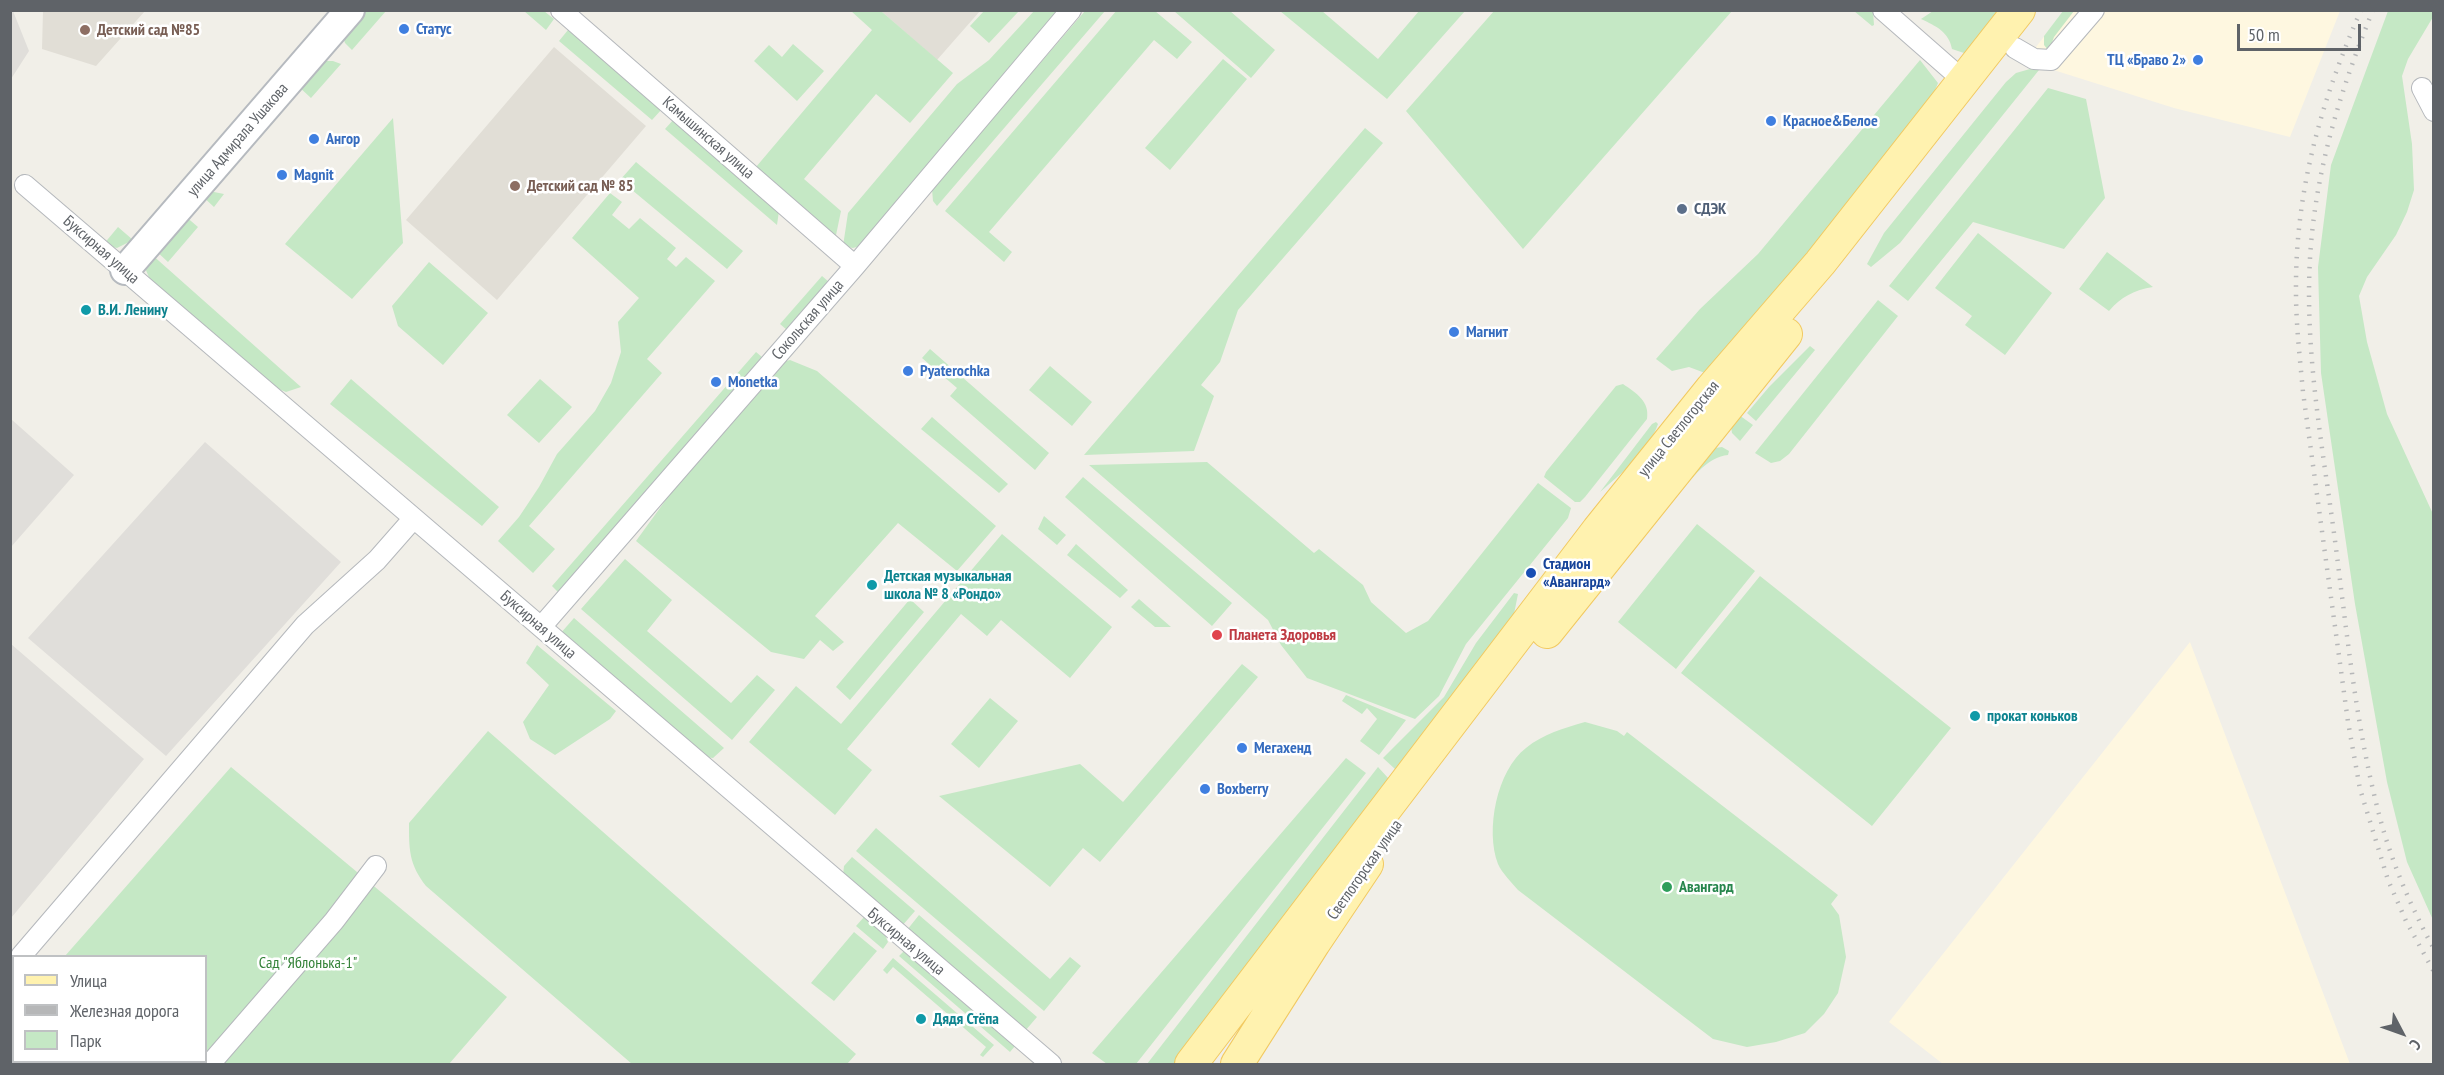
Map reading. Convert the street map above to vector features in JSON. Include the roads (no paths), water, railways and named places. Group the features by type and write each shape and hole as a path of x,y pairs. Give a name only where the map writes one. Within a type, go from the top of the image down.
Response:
{"main road":[{"name":"улица Светлогорская","path":"1348,855 1605,521 1712,388 1820,263 2019,10"},
{"name":"улица Светлогорская","path":"1504,684 2044,10"},
{"name":"Светлогорская улица","path":"1237,1065 1361,872 1504,684"},
{"name":"Светлогорская улица","path":"1213,1065 1258,989 1348,855"},
{"path":"1191,1065 1348,855"}],"street":[{"name":"улица Адмирала Ушакова","path":"125,270 350,10"},
{"name":"Камышинская улица","path":"561,10 855,266"},
{"name":"Сокольская улица","path":"541,627 855,266 1071,10"},
{"path":"1883,10 1964,81"},
{"path":"2015,48 2034,59 2051,60 2094,10"},
{"path":"2422,88 2433,111"},
{"name":"Буксирная улица","path":"25,184 1051,1065"},
{"path":"23,955 305,625 377,560 413,519"},
{"path":"210,1065 334,921 376,866"}],"railway":[{"path":"2361,10 2334,78 2313,148 2306,183 2297,255 2298,342 2348,722 2360,789 2388,880 2406,921 2434,972"},
{"path":"2373,10 2351,67 2333,125 2319,184 2314,214 2309,280 2311,353 2348,644 2366,756 2383,829 2393,860 2434,949"}],"place":[{"name":"Статус","path":"404,29"},
{"name":"Детский сад №85","path":"85,30"},
{"name":"ТЦ «Браво 2»","path":"2198,60"},
{"name":"Красное&Белое","path":"1771,121"},
{"name":"Ангор","path":"314,139"},
{"name":"Magnit","path":"282,175"},
{"name":"Детский сад № 85","path":"515,186"},
{"name":"СДЭК","path":"1682,209"},
{"name":"В.И. Ленину","path":"86,310"},
{"name":"Магнит","path":"1454,332"},
{"name":"Pyaterochka","path":"908,371"},
{"name":"Monetka","path":"716,382"},
{"name":"Стадион «Авангард»","path":"1531,573"},
{"name":"Детская музыкальная школа № 8 «Рондо»","path":"872,585"},
{"name":"Планета Здоровья","path":"1217,635"},
{"name":"прокат коньков","path":"1975,716"},
{"name":"Мегахенд","path":"1242,748"},
{"name":"Boxberry","path":"1205,789"},
{"name":"Авангард","path":"1667,887"},
{"name":"Дядя Стёпа","path":"921,1019"}],"park label":[{"name":"Сад \"Яблонька-1\"","path":"308,963"}]}
